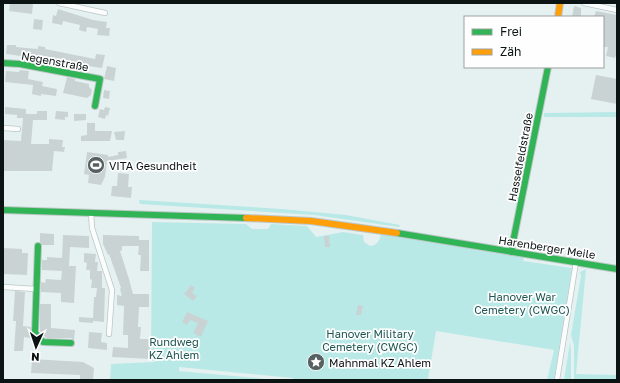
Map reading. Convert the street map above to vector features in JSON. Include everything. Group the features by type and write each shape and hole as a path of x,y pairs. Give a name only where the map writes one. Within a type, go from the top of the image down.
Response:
{"main road":[{"path":"558,16 560,3"},
{"name":"Negenstraße","path":"3,63 20,64 100,79 95,106"},
{"name":"Hasselfeldstraße","path":"511,252 548,68"},
{"name":"Harenberger Meile","path":"3,210 311,221 338,224 617,269"},
{"path":"38,246 34,333 43,342 71,343"}],"street":[{"path":"58,3 105,13"},
{"path":"584,3 617,10"},
{"path":"3,128 18,129"},
{"path":"91,213 92,228 112,290 109,334"},
{"path":"556,380 576,262"},
{"path":"3,287 36,289"}],"green space":[{"path":"617,112 617,117 544,117 544,113"},
{"path":"139,200 282,209 346,215 400,225 399,227 314,215 140,204"},
{"path":"152,222 246,224 252,229 268,229 271,224 307,226 316,237 343,232 363,235 364,242 370,246 375,245 378,242 381,234 524,257 523,261 572,268 554,380 547,380 554,350 436,331 428,380 293,380 293,378 179,367 179,371 278,380 110,380 111,364 156,362 151,360"},
{"path":"586,269 576,374 617,375 617,380 574,380 574,346 571,335 581,276 580,272"},
{"path":"570,342 571,380 564,380"}],"building":[{"path":"10,3 33,4 32,14 9,11"},
{"path":"574,6 581,8 581,16 572,16"},
{"path":"58,9 93,20 107,22 106,28 110,28 109,36 97,35 98,29 87,27 86,32 79,30 80,25 63,21 62,25 52,23 53,15 56,16"},
{"path":"596,11 617,15 617,52 615,58 606,56 608,47 604,47 604,16 594,16"},
{"path":"34,19 43,20 42,30 33,29"},
{"path":"7,45 38,49 38,46 45,47 45,49 95,59 96,54 105,55 102,68 88,66 88,69 47,60 46,62 36,60 36,58 6,54"},
{"path":"107,66 116,68 114,81 104,79"},
{"path":"20,70 29,71 28,79 43,82 42,86 57,89 56,96 41,94 41,96 32,94 33,85 5,82 6,71 19,72"},
{"path":"596,75 617,79 617,104 591,99"},
{"path":"67,77 75,79 75,81 89,84 89,87 92,90 91,95 87,98 63,93"},
{"path":"104,90 110,91 109,99 103,98"},
{"path":"5,107 26,109 26,114 37,114 37,111 47,111 47,120 33,120 31,144 49,144 49,139 63,140 62,147 65,147 64,152 54,151 52,171 3,171 3,140 21,141 23,118 17,118 17,115 5,114"},
{"path":"105,107 110,108 108,116 106,115 105,119 98,117 100,109 104,110"},
{"path":"56,111 68,112 68,117 65,117 65,120 55,119"},
{"path":"74,114 86,114 86,120 74,121"},
{"path":"87,123 95,123 95,131 112,131 110,141 81,141 81,136 87,135"},
{"path":"125,131 124,140 116,140 114,132"},
{"name":"VITA Gesundheit","path":"126,151 127,158 107,161 105,177 101,185 88,183 89,175 84,174 87,152 108,155 108,157 118,155 118,152"},
{"path":"118,173 129,174 128,187 132,187 131,198 111,196 112,186 117,186"},
{"path":"40,233 54,234 54,245 42,245 40,242"},
{"path":"63,235 89,236 89,248 70,247 69,266 76,266 74,303 61,302 61,293 41,292 41,282 45,283 46,279 61,280 62,271 42,270 42,260 47,260 47,257 62,258"},
{"path":"103,235 139,236 139,240 149,240 149,271 140,271 141,255 138,255 139,246 122,246 122,250 120,251 133,294 149,294 149,307 139,307 138,327 141,327 140,339 150,339 150,359 112,357 113,347 128,348 128,335 123,335 124,306 117,305 117,295 122,296 121,288 109,254 108,255 103,244"},
{"path":"324,236 329,236 330,247 325,247"},
{"path":"3,248 22,249 22,253 28,253 27,275 3,274"},
{"path":"84,253 96,254 95,262 98,262 97,271 102,271 102,288 105,288 104,322 79,322 79,317 93,318 94,297 96,297 97,288 91,288 92,280 90,279 90,270 86,270 87,263 84,262"},
{"path":"191,285 195,288 192,293 197,296 193,301 184,294"},
{"path":"15,291 25,292 23,326 31,327 30,338 24,337 23,351 14,351 16,321 13,321"},
{"path":"40,304 51,304 51,328 75,330 74,340 71,338 46,338 40,331"},
{"path":"358,305 363,306 361,315 356,315"},
{"path":"187,312 208,321 201,337 193,333 198,323 190,320 187,325 182,322"},
{"path":"89,332 102,333 101,342 107,343 107,350 88,348"},
{"path":"32,359 83,362 94,368 93,380 80,380 80,375 31,373"}],"traffic: fast":[{"path":"3,63 20,64 100,79 95,106"},
{"path":"511,252 548,68"},
{"path":"3,210 246,218"},
{"path":"397,233 617,269"},
{"path":"38,246 35,333 43,342 71,343"}],"traffic: slow":[{"path":"558,16 560,3"},
{"path":"246,218 311,221 397,233"}],"place":[{"name":"VITA Gesundheit","path":"96,165"},
{"name":"Mahnmal KZ Ahlem","path":"316,362"}],"park label":[{"name":"Hanover War Cemetery (CWGC)","path":"522,302"},
{"name":"Hanover Military Cemetery (CWGC)","path":"370,339"},
{"name":"Rundweg KZ Ahlem","path":"174,347"}]}
